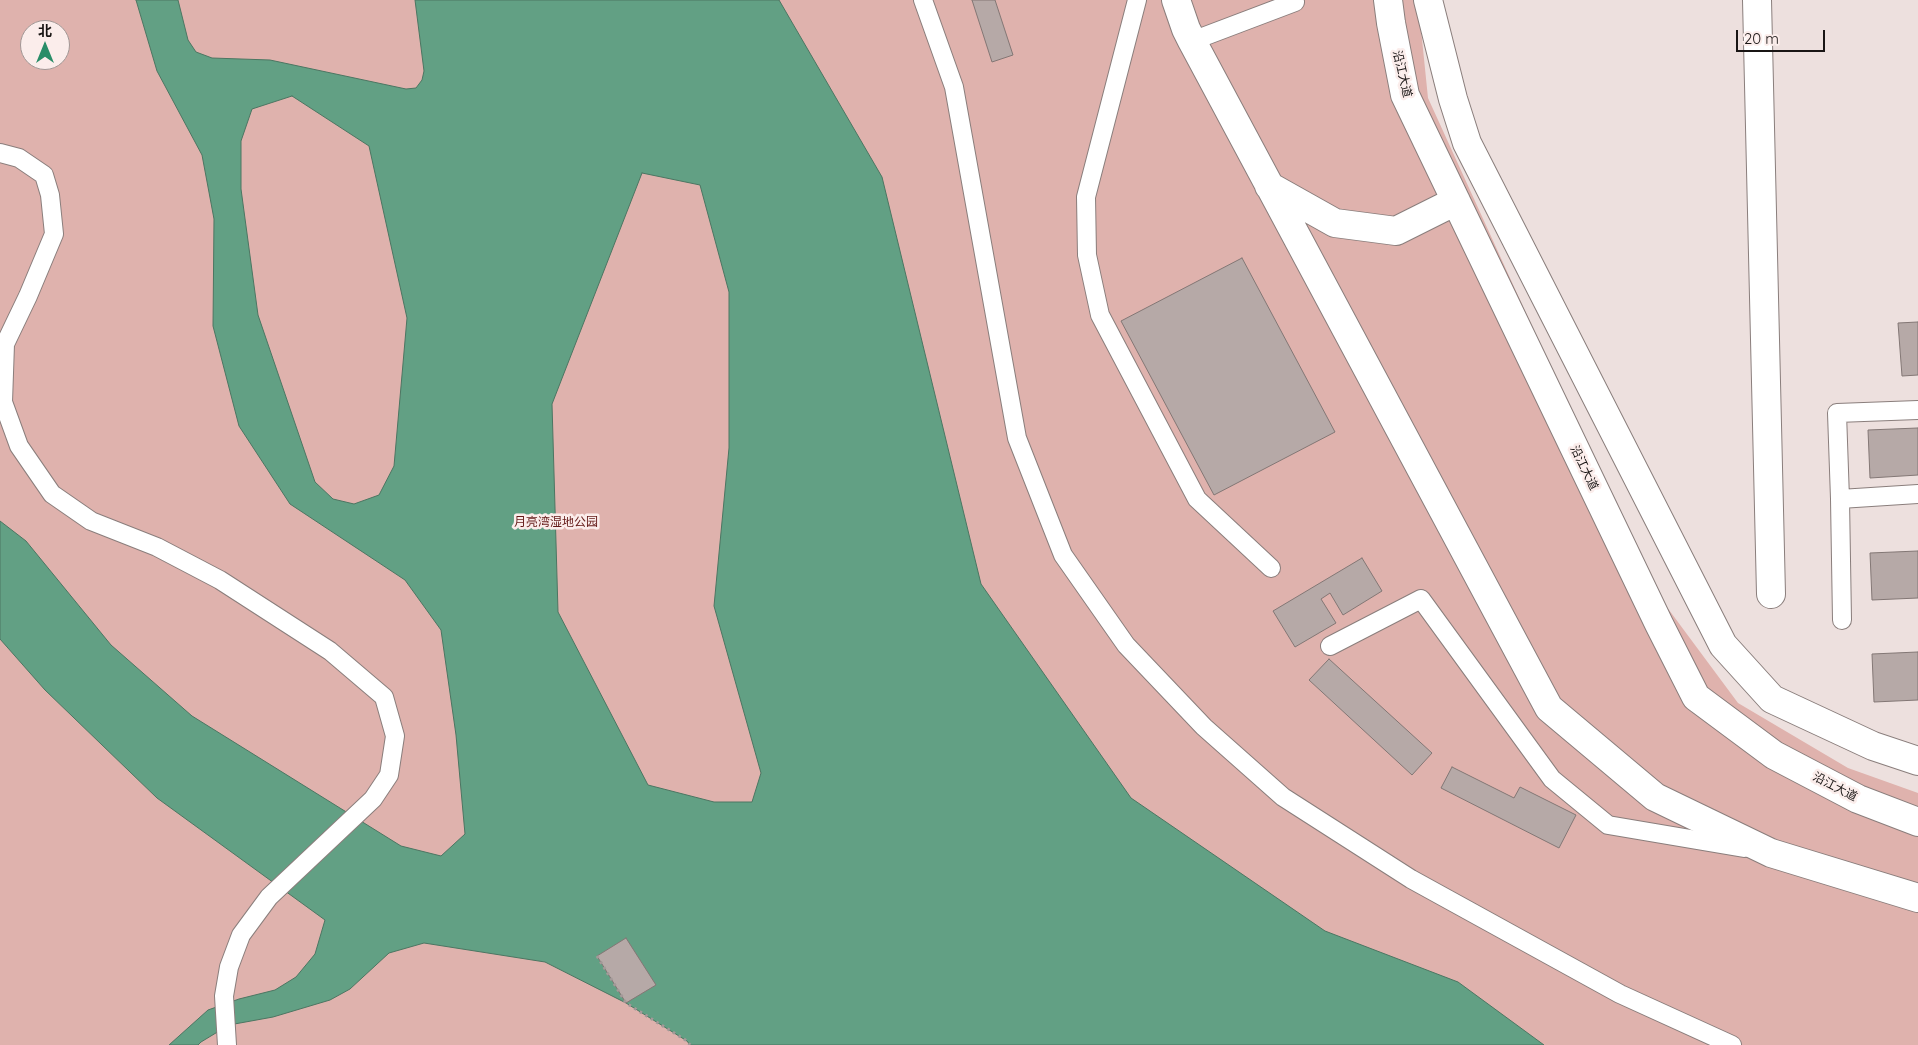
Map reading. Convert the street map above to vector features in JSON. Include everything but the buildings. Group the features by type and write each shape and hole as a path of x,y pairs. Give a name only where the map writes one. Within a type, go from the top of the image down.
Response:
{"street":[{"path":"1176,0 1192,41 1549,708 1655,798 1771,853 1918,898"},
{"name":"沿江大道","path":"1388,0 1405,95 1659,624 1696,697 1774,755 1858,800 1918,822"},
{"path":"1428,0 1453,99 1467,142 1723,645 1772,699 1873,746 1918,761"},
{"path":"1757,0 1771,594"},
{"path":"1269,186 1335,223 1396,230 1456,201"}],"lane":[{"path":"923,0 954,87 1017,438 1063,555 1126,645 1204,727 1283,798 1411,878 1620,994 1732,1045"},
{"path":"1137,0 1086,197 1087,255 1100,315 1197,499 1271,568"},
{"path":"1192,41 1295,2 1294,0"},
{"path":"0,153 19,158 44,175 50,195 54,234 5,344 3,402 19,446 52,494 91,521 157,547 220,580 330,651 384,697 395,736 389,775 373,800 269,897 241,935 229,968 224,996 226,1044"},
{"path":"1842,620 1840,499 1836,413 1918,410"},
{"path":"1840,499 1918,494"},
{"path":"1330,646 1421,599 1552,779 1608,825 1771,853"}],"path":[{"path":"597,956 626,1003 687,1041 690,1045"}],"green space":[{"name":"月亮湾湿地公园","path":"0,0 1418,0 1428,98 1649,583 1738,703 1848,768 1918,793 1918,1045 0,1045"}],"shaded area":[{"path":"136,0 178,0 188,40 196,52 212,58 270,60 406,89 416,88 422,80 424,71 415,0 779,0 882,177 981,584 1131,798 1325,931 1458,982 1544,1045 690,1045 687,1041 626,1003 545,962 424,943 389,953 350,989 330,1000 273,1017 229,1025 198,1045 169,1045 208,1010 239,999 275,990 296,977 315,954 325,920 157,798 45,690 0,639 0,521 26,541 111,645 192,716 401,846 441,856 465,834 456,735 441,630 405,580 290,504 239,426 213,326 214,219 202,155 157,71","holes":["292,96 369,146 407,318 394,466 379,495 354,504 333,499 315,482 258,315 241,189 241,141 252,109","642,173 700,185 729,292 729,448 714,606 761,773 752,802 714,802 648,785 558,612 552,404"]}]}
